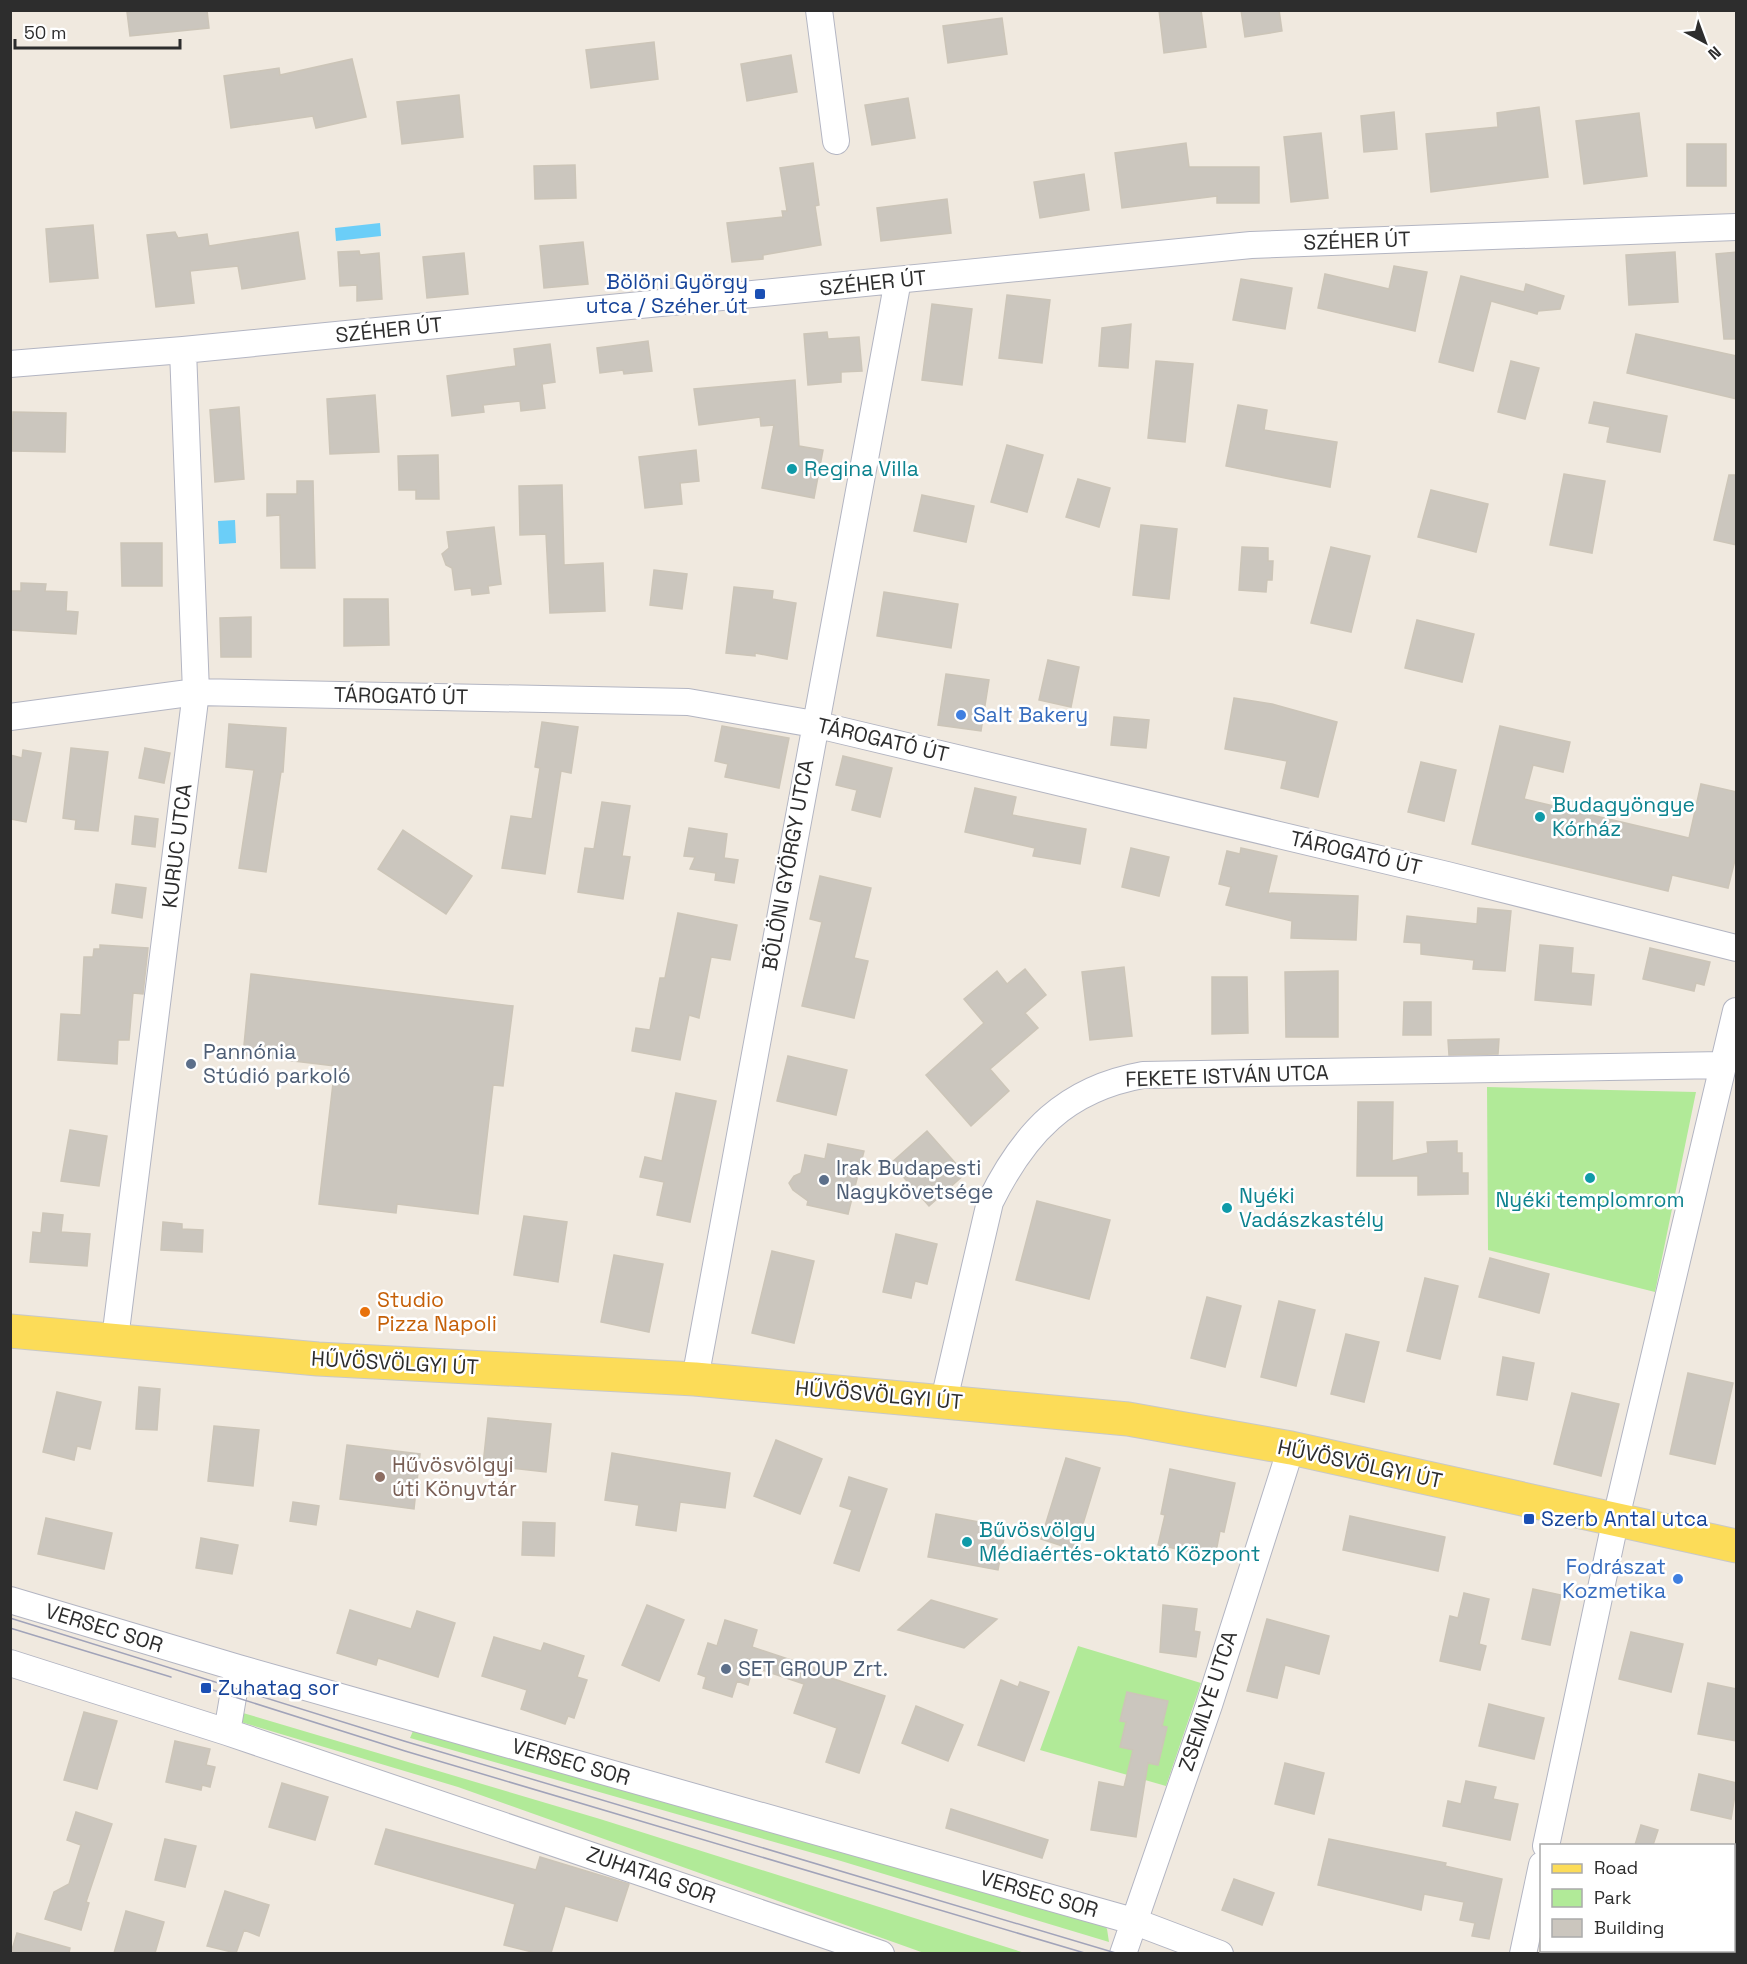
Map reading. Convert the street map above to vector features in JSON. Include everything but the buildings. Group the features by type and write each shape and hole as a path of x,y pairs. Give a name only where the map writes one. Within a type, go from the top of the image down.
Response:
{"main road":[{"name":"HŰVÖSVÖLGYI ÚT","path":"10,1330 318,1359 694,1379 1128,1419 1291,1448 1737,1546"}],"street":[{"path":"819,10 836,141"},
{"name":"SZÉHER ÚT","path":"10,364 183,350 1251,245 1737,227"},
{"name":"BÖLÖNI GYÖRGY UTCA","path":"694,1379 898,280"},
{"name":"KURUC UTCA","path":"115,1339 196,692 183,350"},
{"name":"TÁROGATÓ ÚT","path":"10,717 196,692 687,702 814,724 1447,875 1737,948"},
{"path":"1546,1844 1616,1518 1737,1011"},
{"name":"FEKETE ISTVÁN UTCA","path":"944,1401 990,1202 1002,1177 1021,1149 1044,1123 1087,1091 1113,1081 1143,1075 1723,1065"},
{"name":"ZSEMLYE UTCA","path":"1123,1953 1209,1705 1291,1448"},
{"name":"VERSEC SOR","path":"10,1600 238,1668 1133,1921 1220,1953"},
{"name":"ZUHATAG SOR","path":"10,1663 227,1732 881,1953"},
{"path":"227,1732 238,1668"},
{"path":"1522,1953 1540,1874"}],"green space":[{"path":"1487,1087 1696,1092 1655,1292 1488,1250"},
{"path":"1078,1646 1201,1683 1166,1786 1040,1750"},
{"path":"243,1713 600,1819 1025,1953 924,1953 458,1787 241,1722"},
{"path":"413,1731 1100,1919 1107,1929 1109,1942 841,1861 410,1738"}],"water":[{"path":"380,223 381,236 336,241 335,228"},
{"path":"235,520 236,543 219,544 218,521"}],"tram line":[{"path":"10,1618 404,1741 1119,1954"},
{"path":"10,1628 171,1677"},
{"path":"200,1686 405,1751 1088,1954"}],"place":[{"name":"Bölöni György utca / Széher út","path":"760,294"},
{"name":"Regina Villa","path":"792,469"},
{"name":"Salt Bakery","path":"961,715"},
{"name":"Budagyöngye Kórház","path":"1540,817"},
{"name":"Pannónia Stúdió parkoló","path":"191,1064"},
{"name":"Nyéki templomrom","path":"1590,1178"},
{"name":"Irak Budapesti Nagykövetsége","path":"824,1180"},
{"name":"Nyéki Vadászkastély","path":"1227,1208"},
{"name":"Studio Pizza Napoli","path":"365,1312"},
{"name":"Hűvösvölgyi úti Könyvtár","path":"380,1477"},
{"name":"Szerb Antal utca","path":"1529,1519"},
{"name":"Bűvösvölgy Médiaértés-oktató Központ","path":"967,1542"},
{"name":"Fodrászat Kozmetika","path":"1678,1579"},
{"name":"SET GROUP Zrt.","path":"726,1669"},
{"name":"Zuhatag sor","path":"206,1688"}]}
